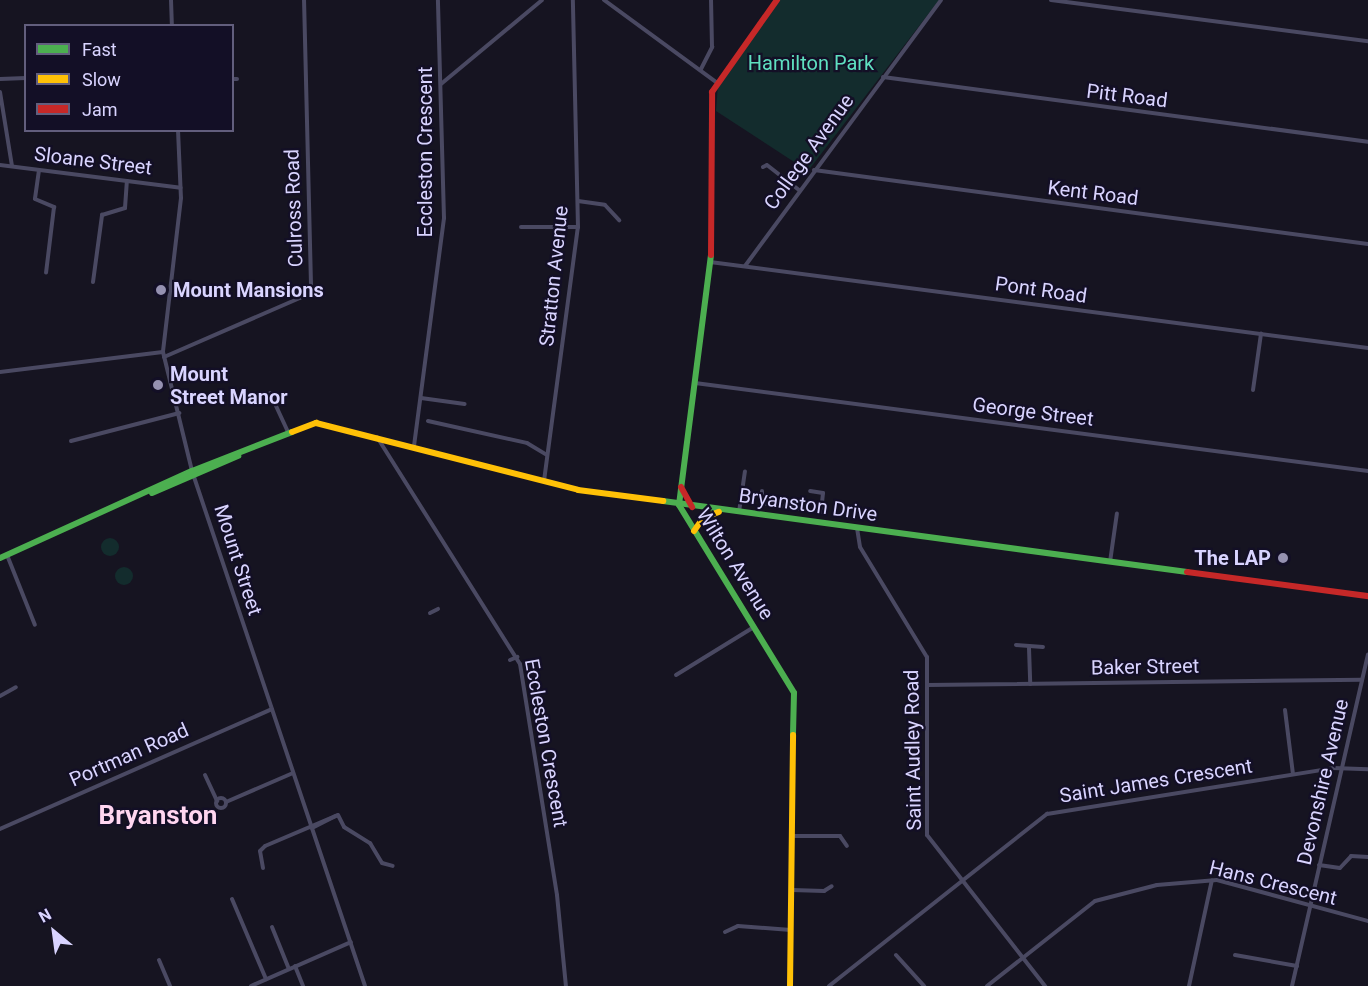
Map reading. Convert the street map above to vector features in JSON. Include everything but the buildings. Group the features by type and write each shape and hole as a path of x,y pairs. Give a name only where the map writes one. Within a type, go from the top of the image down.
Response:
{"main road":[{"path":"716,82 777,0"},
{"name":"Wilton Avenue","path":"716,82 712,92 715,197 710,262 679,505 794,693 790,986"},
{"name":"Bryanston Drive","path":"3,557 254,446 288,432 323,423 544,481 679,505 1368,596"},
{"path":"681,486 692,507"},
{"path":"694,531 705,516 726,511"}],"street":[{"path":"171,0 172,24"},
{"name":"Culross Road","path":"0,372 163,354 300,298 311,285 304,0"},
{"name":"Eccleston Crescent","path":"414,446 444,218 438,0"},
{"path":"441,84 542,0"},
{"name":"Stratton Avenue","path":"544,481 578,227 573,0"},
{"path":"604,0 716,82"},
{"path":"700,69 712,47 711,0"},
{"name":"College Avenue","path":"745,266 941,0"},
{"path":"1051,0 1368,41"},
{"name":"Pitt Road","path":"883,77 1368,142"},
{"path":"0,79 24,78"},
{"path":"0,92 12,166"},
{"name":"Mount Street","path":"178,132 181,188 163,354 193,474 234,589 365,986"},
{"name":"Sloane Street","path":"0,165 181,188"},
{"path":"763,167 767,165 799,190"},
{"path":"39,170 35,199 54,207 46,273"},
{"name":"Kent Road","path":"814,170 1368,244"},
{"path":"93,282 102,216 125,208 127,181"},
{"path":"578,201 605,205 619,220"},
{"path":"520,227 578,227"},
{"name":"Pont Road","path":"710,262 1368,348"},
{"path":"1253,390 1261,334"},
{"name":"George Street","path":"695,383 1368,471"},
{"path":"270,393 288,432"},
{"path":"421,398 465,404"},
{"path":"71,441 178,413"},
{"path":"428,421 527,443 548,455"},
{"name":"Eccleston Crescent","path":"377,436 517,657 558,895 566,986"},
{"path":"739,512 745,471"},
{"path":"762,491 762,503 821,512 823,493 810,491"},
{"path":"777,517 778,506"},
{"path":"205,511 211,508"},
{"path":"796,520 798,509"},
{"path":"1110,562 1117,513"},
{"name":"Saint Audley Road","path":"857,528 860,547 924,649 927,685 925,829 961,880 1045,986"},
{"path":"3,557 35,625"},
{"path":"430,614 438,609"},
{"path":"676,675 754,626"},
{"path":"1016,645 1029,648 1043,647"},
{"path":"1029,648 1030,684"},
{"name":"Devonshire Avenue","path":"1292,986 1368,656"},
{"path":"510,660 517,657"},
{"name":"Baker Street","path":"927,685 1362,680"},
{"path":"0,696 16,687"},
{"name":"Portman Road","path":"0,829 272,709"},
{"path":"1285,710 1293,774"},
{"name":"Saint James Crescent","path":"829,986 1047,814 1342,767 1368,769"},
{"path":"205,775 220,808 226,802 293,773"},
{"path":"217,801 222,798 226,802"},
{"path":"263,868 261,851 265,846 336,815 344,827 370,843 382,863 393,866"},
{"path":"793,836 840,836 847,846"},
{"path":"1319,865 1340,868 1350,857 1368,857"},
{"path":"1189,986 1212,880"},
{"name":"Hans Crescent","path":"987,986 1103,897 1173,882 1212,880 1310,908 1368,921"},
{"path":"792,890 824,891 832,886"},
{"path":"232,899 266,979"},
{"path":"725,932 740,926 791,930"},
{"path":"272,927 289,969"},
{"path":"251,986 351,942"},
{"path":"896,955 924,986"},
{"path":"1235,955 1297,966"},
{"path":"159,960 170,986"},
{"path":"295,966 303,986"}],"green space":[{"name":"Hamilton Park","path":"780,0 939,0 808,171 716,111 718,84"},
{"path":"110,538 116,541 119,547 116,553 110,556 104,553 101,547 104,541"},
{"path":"124,567 130,570 133,576 130,582 124,585 118,582 115,576 118,570"}],"traffic: fast":[{"path":"711,255 679,505 794,693 793,735"},
{"path":"0,558 192,471 292,432"},
{"path":"152,493 238,456"},
{"path":"663,501 1187,572"}],"traffic: slow":[{"path":"292,432 316,423 578,490 663,501"},
{"path":"694,531 703,518 719,512"},
{"path":"790,986 793,735"}],"traffic: jam":[{"path":"711,255 712,92 777,0"},
{"path":"681,487 692,507"},
{"path":"1187,572 1368,596"}],"place":[{"name":"Mount Mansions","path":"161,290"},
{"name":"Mount Street Manor","path":"158,385"},
{"name":"The LAP","path":"1283,558"}],"district":[{"name":"Bryanston","path":"158,816"}]}
